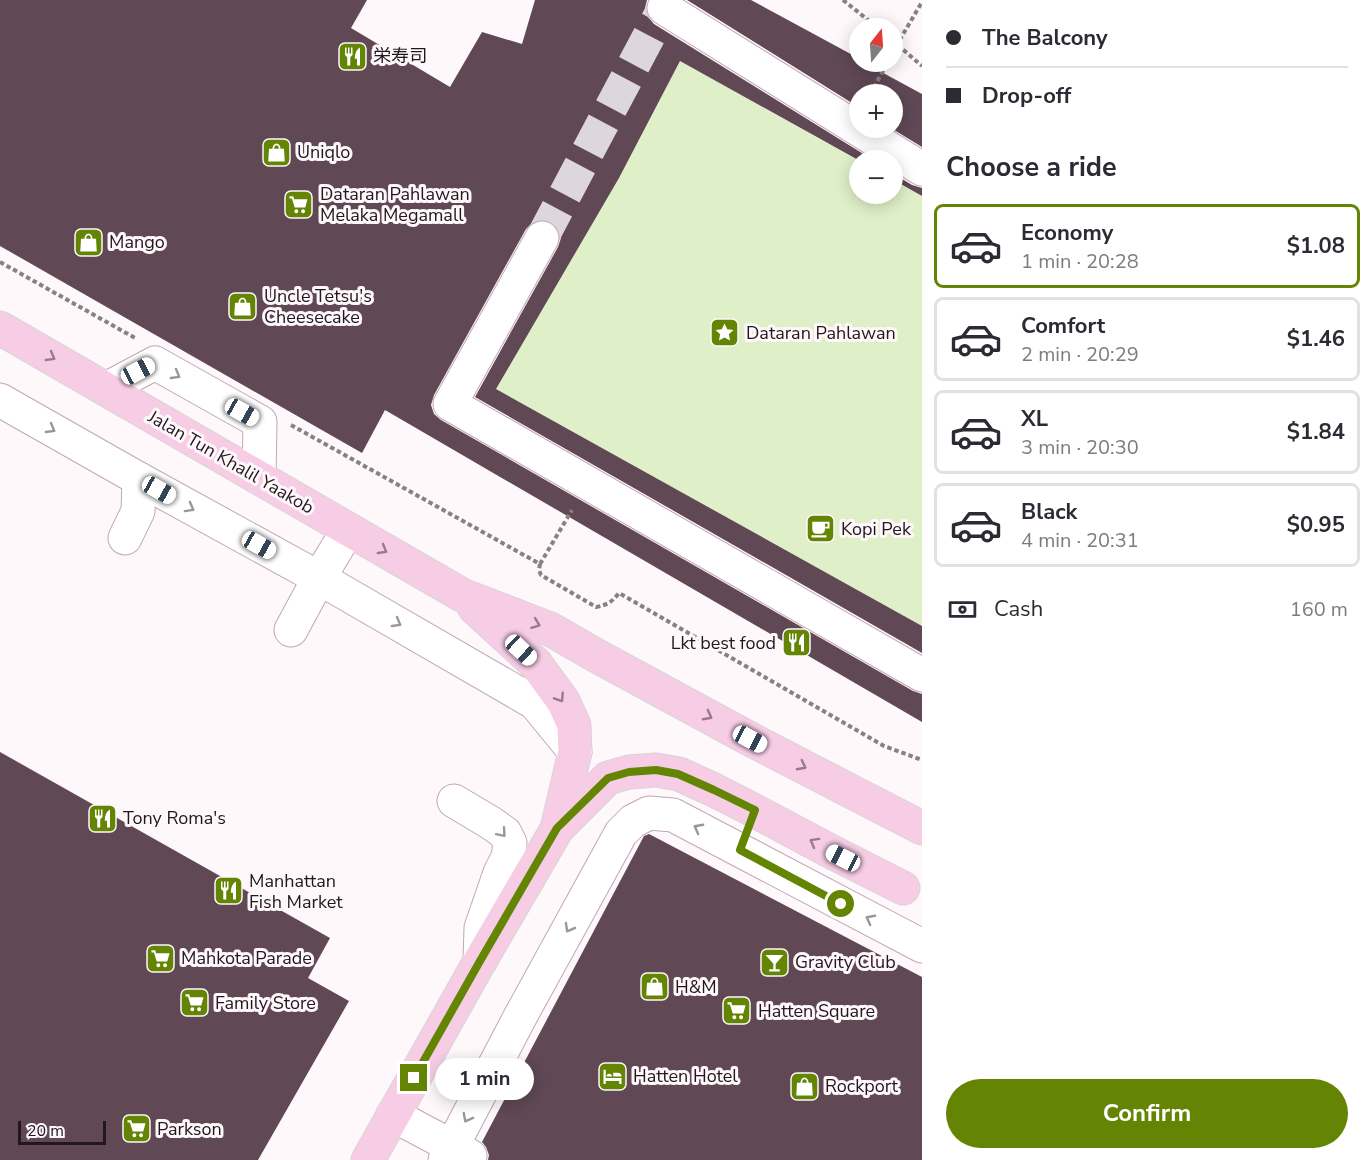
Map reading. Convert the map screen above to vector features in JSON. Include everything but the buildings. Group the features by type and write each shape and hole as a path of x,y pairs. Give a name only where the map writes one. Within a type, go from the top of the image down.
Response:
{"main road":[{"name":"Jalan Tun Khalil Yaakob","path":"0,328 462,595 550,629 760,744 922,828"},
{"name":"Jalan Tun Khalil Yaakob","path":"462,595 536,664 563,701 574,725 575,752 557,828"},
{"path":"368,1160 557,828 608,778 638,771 656,770 678,774 755,810 903,888"}],"lane":[{"path":"664,8 922,169"},
{"path":"542,238 450,404 922,675"},
{"path":"106,389 155,363 260,422 259,478"},
{"path":"0,400 319,578 535,703 575,752"},
{"path":"125,538 138,511 139,479"},
{"path":"291,630 348,530"},
{"path":"454,801 491,822 505,833 510,843 508,857 481,928 480,961"},
{"path":"740,850 755,810"},
{"path":"393,1115 456,1155 463,1125 621,833 633,821 649,813 673,815 922,946"}],"path":[{"path":"843,0 866,18"},
{"path":"903,34 922,2"},
{"path":"903,49 922,66"},
{"path":"0,262 137,339"},
{"path":"282,419 540,564"},
{"path":"574,506 540,564 541,575 596,607 607,605 619,593 884,746 922,760"}],"green space":[{"name":"Dataran Pahlawan","path":"680,61 849,155 849,204 903,204 903,185 922,196 922,626 496,389 619,178"}],"tunnel":[{"path":"542,238 668,0"}],"place":[{"name":"栄寿司","path":"352,56"},
{"name":"Uniqlo","path":"276,152"},
{"name":"Dataran Pahlawan Melaka Megamall","path":"299,204"},
{"name":"Mango","path":"88,242"},
{"name":"Uncle Tetsu's Cheesecake","path":"243,306"},
{"name":"Dataran Pahlawan","path":"725,333"},
{"name":"Kopi Pek","path":"820,529"},
{"name":"Lkt best food","path":"797,643"},
{"name":"Tony Roma's","path":"102,818"},
{"name":"Manhattan Fish Market","path":"228,891"},
{"name":"Mahkota Parade","path":"160,958"},
{"name":"Gravity Club","path":"774,962"},
{"name":"H&M","path":"654,987"},
{"name":"Family Store","path":"194,1003"},
{"name":"Hatten Square","path":"737,1011"},
{"name":"Hatten Hotel","path":"612,1076"},
{"name":"Rockport","path":"804,1086"},
{"name":"Parkson","path":"136,1129"}],"route":[{"path":"414,1078 557,828 608,778 629,772 656,770 678,774 755,810 740,850 841,904"}]}
